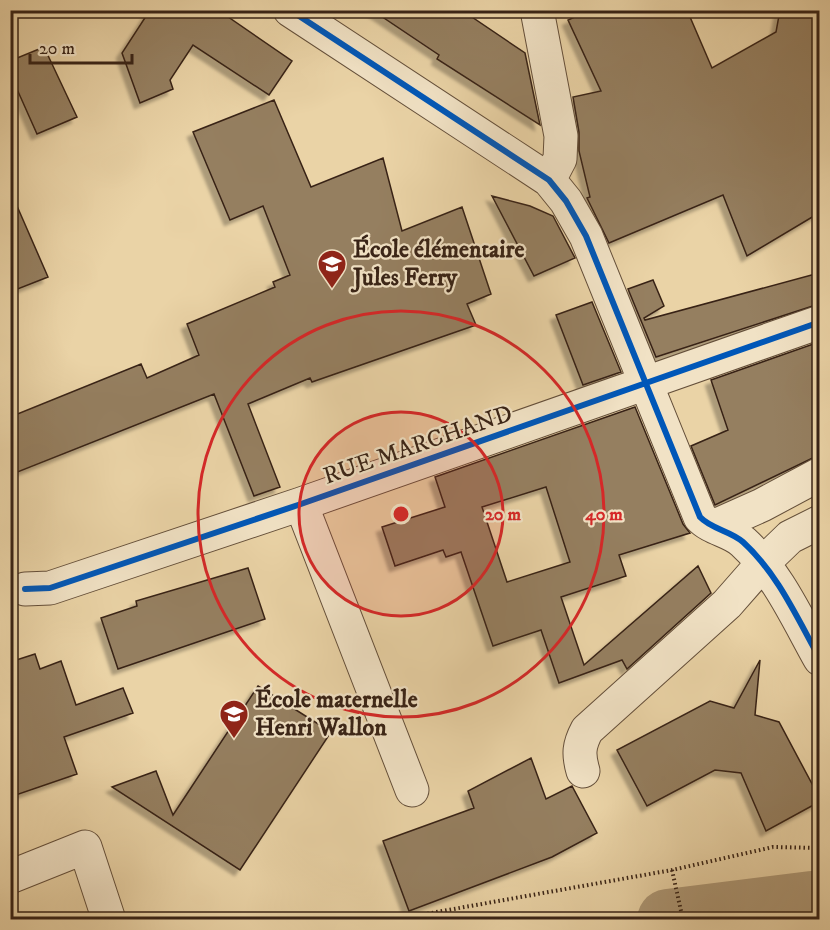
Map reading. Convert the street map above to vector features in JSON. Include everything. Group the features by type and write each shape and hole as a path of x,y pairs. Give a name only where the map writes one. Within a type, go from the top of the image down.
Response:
{"street":[{"path":"290,10 549,180 566,201 586,236 700,517 706,524 715,526 741,541 763,563 782,591 819,659"},
{"path":"537,10 561,135 560,159 549,180"},
{"name":"RUE MARCHAND","path":"15,588 50,588 301,504 819,322"},
{"path":"715,526 762,505 819,474"},
{"path":"301,504 412,790"},
{"path":"583,771 578,756 580,743 587,730 727,604 763,563 790,537 819,522"},
{"path":"10,877 85,847 109,920"}],"path":[{"path":"392,920 672,870 773,847 819,848"},
{"path":"672,870 683,920"}],"building":[{"path":"150,10 218,10 292,61 269,95 193,45 170,80 173,89 140,103 122,53"},
{"path":"372,10 466,10 469,15 525,53 540,125 437,59 439,55"},
{"path":"590,10 687,10 712,68 776,32 780,10 819,10 819,213 747,256 723,195 609,243 587,198 590,197 579,151 579,132 573,97 601,91 568,20"},
{"path":"44,47 77,117 37,134 12,78 17,58"},
{"path":"274,100 311,187 383,158 402,231 462,207 491,294 467,304 476,325 312,382 310,378 248,404 280,487 254,496 214,394 10,475 10,417 141,364 147,378 199,355 187,324 275,287 273,282 290,275 263,206 230,220 193,132"},
{"path":"10,190 48,277 10,292"},
{"path":"492,196 530,206 553,216 575,258 534,276"},
{"path":"819,273 819,304 656,357 628,289 653,280 664,306 644,318 645,320"},
{"path":"592,302 621,372 583,385 556,315"},
{"path":"819,342 819,455 715,505 691,446 728,430 711,380"},
{"path":"635,407 683,524 690,533 619,555 626,576 561,597 584,665 698,566 711,593 627,669 622,660 559,683 541,630 493,646 461,552 446,557 443,550 395,566 382,527 445,507 435,477","holes":["546,487 570,562 507,582 482,507"]},
{"path":"248,568 265,619 118,669 101,618 137,606 136,601"},
{"path":"35,654 40,669 61,661 76,705 123,688 133,713 64,737 77,774 10,797 10,662"},
{"path":"760,660 755,715 779,722 819,797 819,802 766,831 741,773 715,770 647,806 617,750 710,701 734,708"},
{"path":"258,686 331,732 240,870 112,787 156,771 173,815"},
{"path":"531,758 546,799 572,786 597,833 552,857 409,911 383,841 474,808 468,791"}],"waterway":[{"path":"668,920 812,902 820,903"}],"cycle path":[{"path":"290,10 549,180 566,201 586,236 700,517 738,538 767,568 786,597 820,659"},
{"path":"25,589 50,588 301,504 820,322"}],"place":[{"name":"École élémentaire Jules Ferry","path":"332,290"},
{"name":"École maternelle Henri Wallon","path":"234,740"}]}
